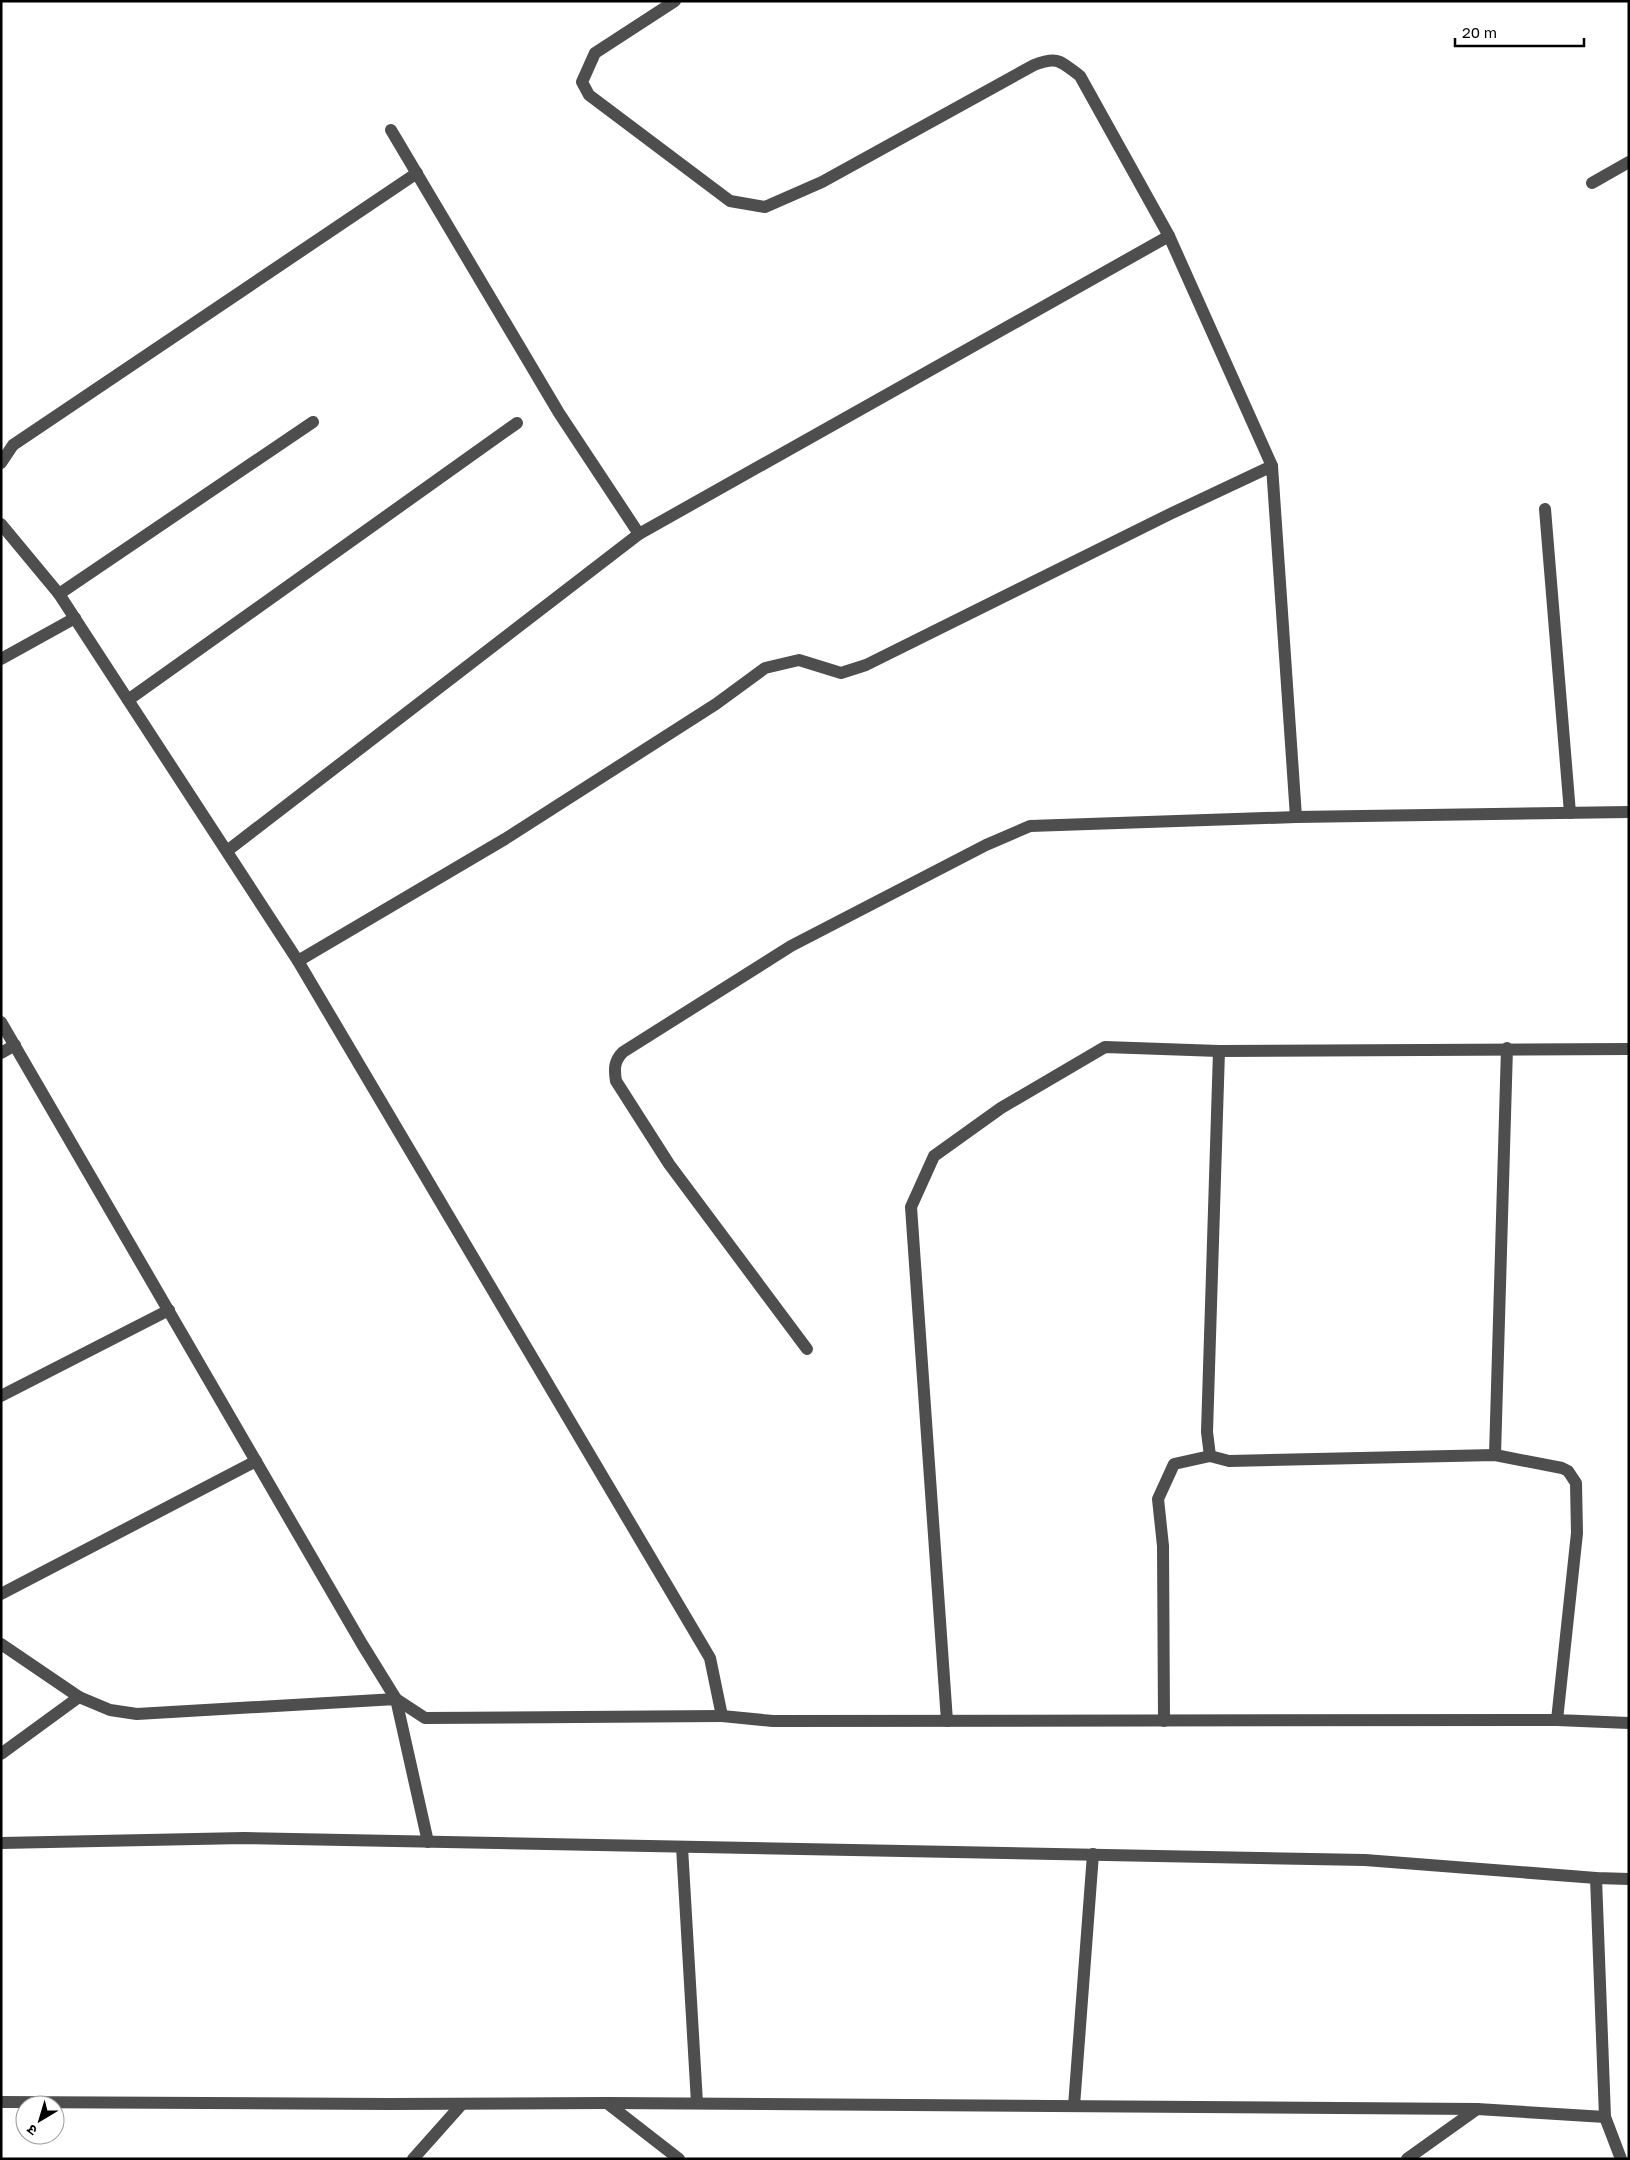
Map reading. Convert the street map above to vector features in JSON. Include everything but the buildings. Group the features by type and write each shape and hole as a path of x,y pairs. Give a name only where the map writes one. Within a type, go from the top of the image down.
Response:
{"street":[{"path":"675,1 595,53 582,82 589,95 730,201 765,207 822,182 1034,65 1050,59 1063,63 1080,76 1169,236 1272,466 1296,817"},
{"path":"391,130 559,413 639,534"},
{"path":"1592,183 1629,162"},
{"path":"1,463 13,445 416,173"},
{"path":"227,851 639,534 1169,236"},
{"path":"60,594 313,422"},
{"path":"128,700 517,423"},
{"path":"298,962 505,839 716,704 765,668 799,660 841,673 866,666 1170,514 1272,466"},
{"path":"1545,509 1570,813"},
{"path":"1,524 60,594 298,962 710,1658 722,1716"},
{"path":"1,659 75,618"},
{"path":"807,1349 670,1164 616,1081 614,1070 616,1058 623,1052 791,946 986,845 1030,826 1296,817 1629,812"},
{"path":"1,1022 362,1644 396,1699 428,1842"},
{"path":"1,1053 15,1045"},
{"path":"946,1721 910,1207 934,1156 1001,1108 1105,1047 1219,1051 1507,1048 1629,1049"},
{"path":"1495,1455 1507,1048"},
{"path":"1210,1456 1207,1432 1219,1051"},
{"path":"1,1396 169,1310"},
{"path":"1164,1721 1163,1546 1158,1499 1174,1464 1210,1456 1229,1461 1495,1455 1562,1468 1568,1471 1576,1483 1577,1533 1557,1720"},
{"path":"1,1594 256,1461"},
{"path":"1,1644 79,1697 110,1710 137,1714 396,1699 425,1718 722,1716 773,1721 1557,1720 1629,1723"},
{"path":"1,1754 79,1697"},
{"path":"1,1843 244,1838 1365,1860 1629,1879"},
{"path":"682,1847 697,2103"},
{"path":"1074,2106 1093,1854"},
{"path":"1596,1878 1605,2116 1621,2159"},
{"path":"1,2102 697,2103 1477,2109 1605,2116"},
{"path":"607,2103 678,2159"},
{"path":"413,2159 462,2104"},
{"path":"1407,2159 1477,2109"}]}
